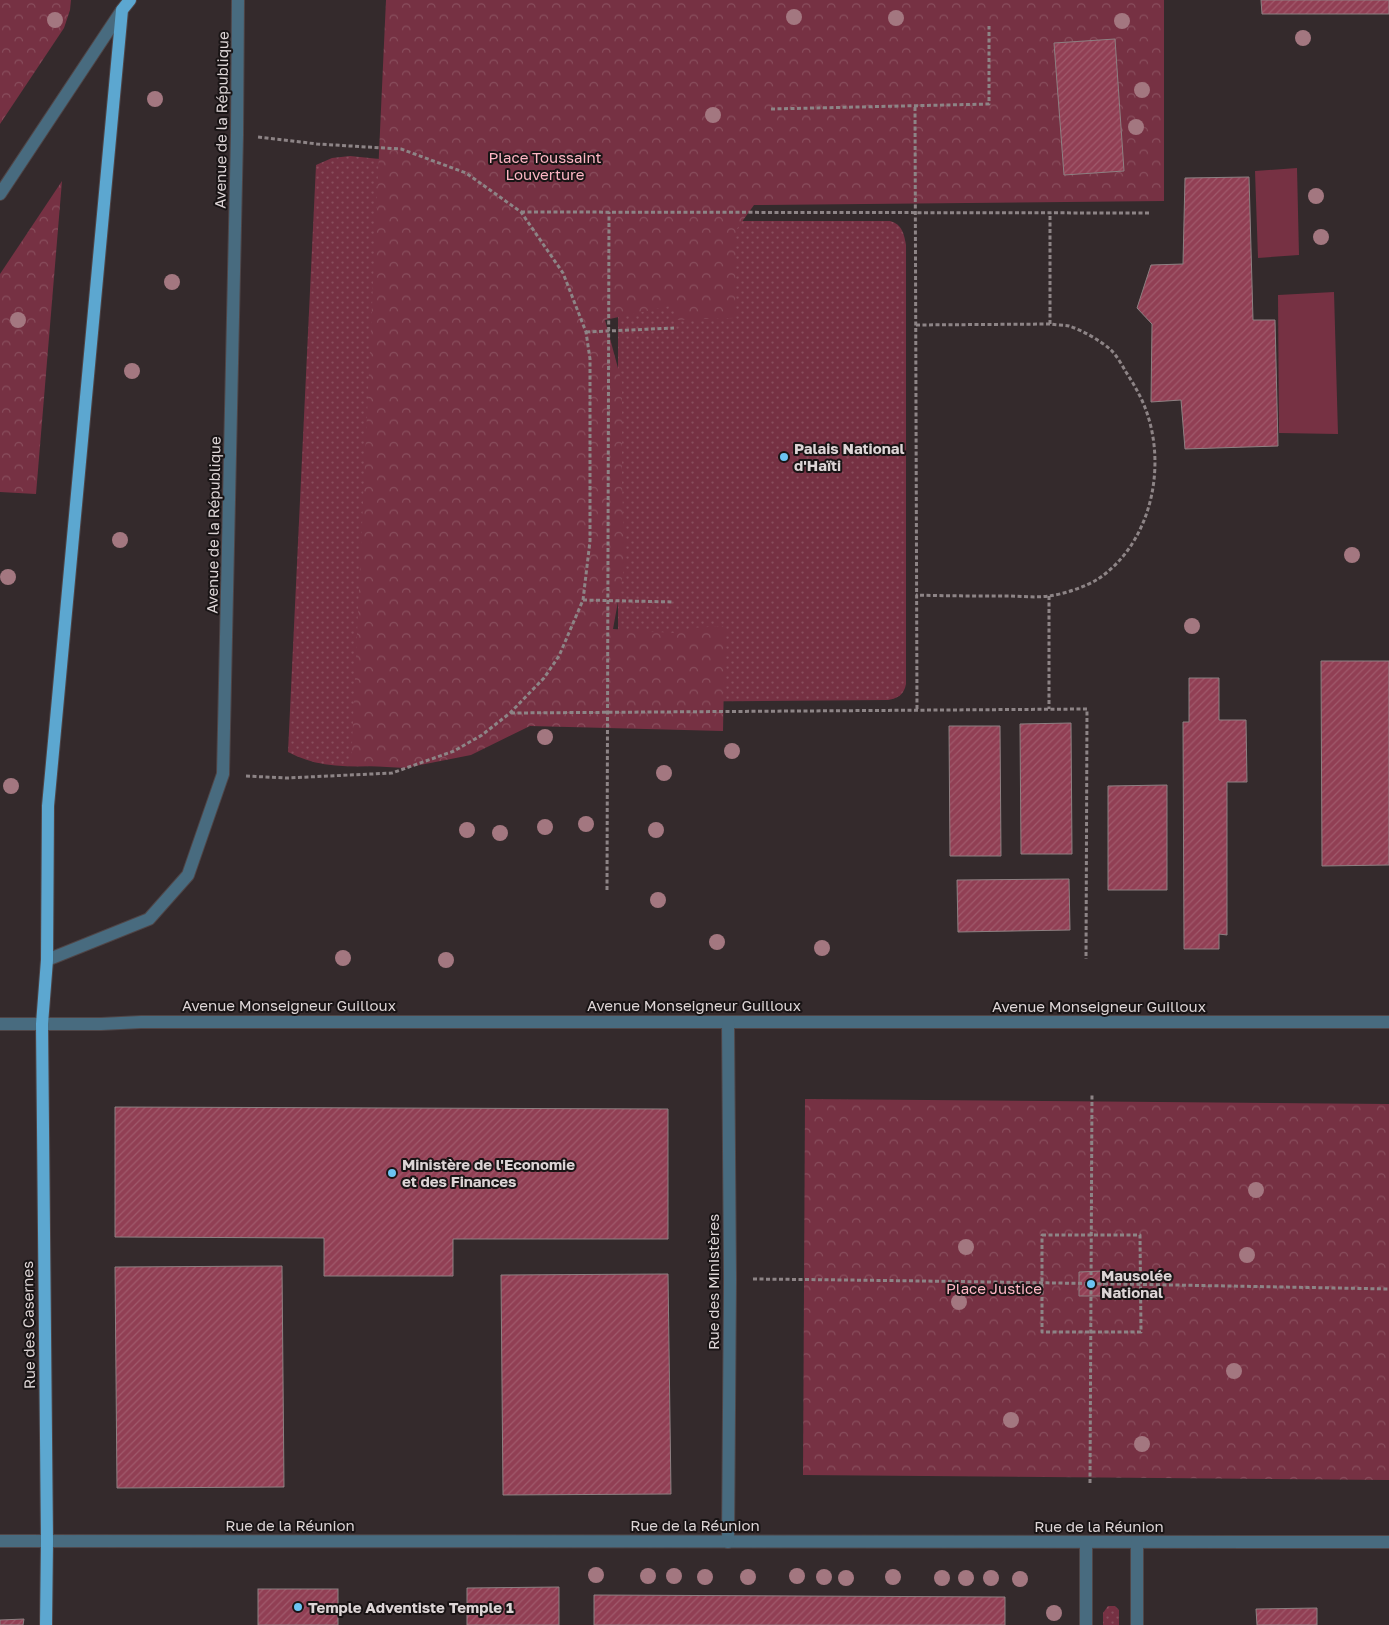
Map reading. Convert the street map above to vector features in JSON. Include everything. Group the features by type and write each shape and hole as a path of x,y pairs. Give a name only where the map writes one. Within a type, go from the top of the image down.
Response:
{"main road":[{"path":"42,1024 47,960 48,806 126,5"},
{"name":"Rue des Casernes","path":"42,1024 47,1541 46,1625"}],"street":[{"name":"Avenue de la République","path":"47,960 149,919 188,875 223,774 237,134 238,0"},
{"path":"0,194 126,5"},
{"name":"Avenue Monseigneur Guilloux","path":"0,1024 141,1022 1389,1022"},
{"name":"Rue des Ministères","path":"728,1022 730,1279 728,1542"},
{"name":"Rue de la Réunion","path":"0,1541 1389,1542"},
{"path":"1086,1542 1086,1625"},
{"path":"1137,1625 1138,1542"}],"path":[{"path":"771,109 989,104 989,26"},
{"path":"915,107 917,710"},
{"path":"223,774 287,778 392,773 454,751 482,735 510,713 544,678 559,656 583,600 590,541 590,359 586,332 563,273 521,212 466,173 401,149 317,144 237,134"},
{"path":"521,212 1149,213"},
{"path":"608,890 609,212"},
{"path":"1050,213 1050,324"},
{"path":"916,325 1050,324 1070,326 1089,336 1112,351 1139,393 1148,416 1153,439 1154,464 1153,487 1149,508 1142,528 1131,546 1116,564 1098,579 1075,589 1049,596 916,596"},
{"path":"586,332 674,328"},
{"path":"1049,596 1049,709"},
{"path":"583,600 674,602"},
{"path":"510,713 1086,709 1086,959"},
{"path":"1090,1483 1092,1094"},
{"path":"1042,1235 1091,1235 1140,1235 1140,1332 1042,1332 1042,1235"},
{"path":"730,1279 1389,1289"}],"green space":[{"path":"0,0 71,0 64,28 0,124"},
{"name":"Place Toussaint Louverture","path":"386,0 1164,0 1164,201 754,205 736,230 735,318 676,320 674,305 605,320 622,383 622,484 625,563 613,629 674,633 691,628 725,626 723,731 530,726 471,755 405,768 351,765"},
{"path":"350,156 399,161 381,766 322,764 288,752 316,165 332,158"},
{"path":"1297,168 1299,255 1258,258 1255,171"},
{"path":"62,181 36,494 0,492 0,274"},
{"path":"647,221 890,221 897,224 902,230 906,245 906,684 904,691 898,697 888,700 634,702 618,683 618,247"},
{"path":"1334,292 1338,434 1279,433 1278,295"},
{"name":"Place Justice","path":"805,1099 1389,1104 1389,1480 803,1475"},
{"path":"1108,1606 1115,1606 1119,1610 1119,1625 1103,1625 1103,1613"}],"building":[{"path":"1261,0 1389,0 1389,14 1262,14"},
{"path":"1115,39 1124,171 1064,175 1054,43"},
{"path":"1249,177 1253,320 1275,320 1278,446 1185,449 1181,400 1151,402 1152,324 1137,308 1151,265 1183,264 1185,178"},
{"path":"1321,661 1389,661 1389,865 1322,866"},
{"path":"1189,678 1219,678 1219,720 1246,720 1247,782 1227,782 1227,935 1219,934 1219,949 1184,949 1183,722 1189,722"},
{"path":"1071,723 1072,854 1021,854 1020,724"},
{"path":"949,726 1000,726 1001,856 950,856"},
{"path":"1167,785 1167,890 1108,890 1108,786"},
{"path":"1069,879 1070,930 958,932 957,880"},
{"name":"Ministère de l'Economie et des Finances","path":"115,1107 668,1109 668,1239 453,1239 453,1276 324,1276 324,1238 115,1237"},
{"path":"282,1266 284,1487 117,1488 115,1267"},
{"name":"Mausolée National","path":"1103,1271 1104,1296 1079,1296 1079,1272"},
{"path":"668,1274 671,1494 503,1495 501,1275"},
{"path":"559,1587 559,1625 467,1625 467,1588"},
{"name":"Temple Adventiste Temple 1","path":"258,1589 338,1589 338,1625 258,1625"},
{"path":"594,1595 1005,1597 1005,1625 594,1625"},
{"path":"1317,1608 1317,1625 1257,1625 1256,1609"},
{"path":"24,1619 23,1625 0,1625 0,1620"}],"place":[{"name":"Palais National d'Haïti","path":"784,457"},
{"name":"Ministère de l'Economie et des Finances","path":"392,1173"},
{"name":"Mausolée National","path":"1091,1284"},
{"name":"Temple Adventiste Temple 1","path":"298,1607"}]}
